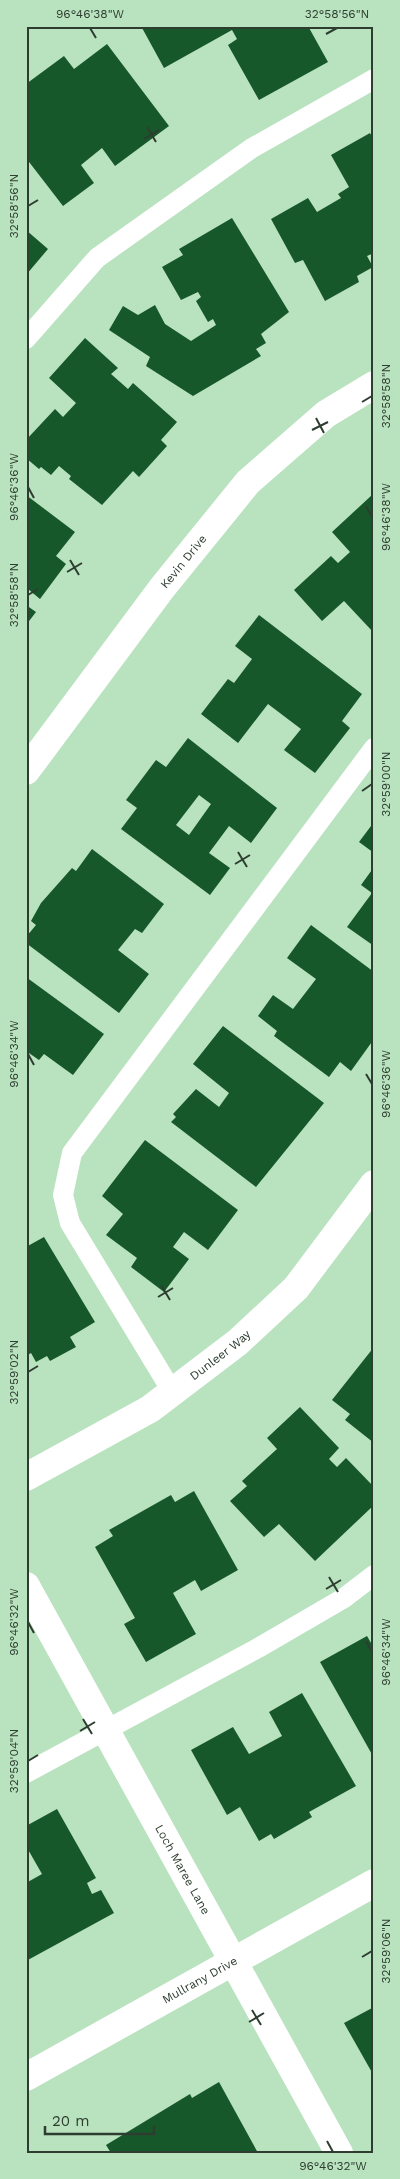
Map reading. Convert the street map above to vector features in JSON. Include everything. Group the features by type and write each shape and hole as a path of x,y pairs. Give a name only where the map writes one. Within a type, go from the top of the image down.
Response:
{"street":[{"name":"Kevin Drive","path":"26,771 162,588 248,482 326,414 374,385"},
{"name":"Dunleer Way","path":"26,1477 150,1409 174,1393 238,1342 296,1288 374,1184"},
{"name":"Loch Maree Lane","path":"26,1586 339,2153"},
{"name":"Mullrany Drive","path":"26,2077 374,1883"}],"lane":[{"path":"26,339 96,258 252,148 374,80"},
{"path":"174,1393 70,1223 63,1195 72,1153 374,748"},
{"path":"26,1773 258,1648 344,1598 374,1575"}],"building":[{"path":"141,26 308,26 328,62 259,100 228,45 237,39 232,30 164,68"},
{"path":"107,44 169,126 115,166 102,148 81,165 94,183 63,206 26,158 26,84 64,56 74,69"},
{"path":"370,133 374,141 374,253 367,256 373,267 357,276 359,282 325,301 303,260 295,263 271,219 308,198 317,212 341,198 338,194 349,187 331,155"},
{"path":"232,218 289,312 261,334 266,343 256,349 261,356 193,396 146,366 150,357 109,330 123,306 138,315 155,305 165,324 191,341 216,325 213,319 208,322 196,301 201,297 198,292 181,300 162,267 183,255 179,249"},
{"path":"26,230 48,249 26,275"},
{"path":"85,338 118,368 111,374 128,389 133,383 177,422 161,440 167,446 139,477 133,471 102,505 69,479 71,476 59,466 51,475 41,467 39,469 26,458 28,453 26,440 55,409 63,417 76,403 49,378"},
{"path":"26,495 75,532 56,556 66,564 40,599 28,589 26,591"},
{"path":"372,495 374,497 374,633 344,601 322,621 294,590 331,556 338,563 350,552 332,532"},
{"path":"26,605 36,612 26,625"},
{"path":"259,615 362,694 342,721 350,728 315,773 284,750 301,729 268,704 238,743 201,714 228,679 234,683 252,659 235,646"},
{"path":"188,738 277,808 251,843 229,826 209,853 230,868 210,895 121,829 137,808 126,800 156,760 166,767","holes":["199,795 211,804 189,835 176,825"]},
{"path":"374,822 374,853 359,842"},
{"path":"92,849 164,904 142,933 135,929 118,950 149,974 119,1013 26,943 26,937 36,925 31,921 41,903 72,868 76,871"},
{"path":"374,867 374,946 347,927 372,893 361,885"},
{"path":"311,925 374,972 374,1039 351,1071 340,1062 329,1077 274,1036 277,1031 258,1016 273,995 293,1009 316,979 287,958"},
{"path":"26,977 104,1034 73,1075 44,1054 39,1060 26,1051"},
{"path":"223,1026 324,1103 256,1187 171,1122 176,1117 173,1114 196,1089 219,1107 229,1093 193,1064"},
{"path":"145,1140 238,1210 208,1250 184,1232 173,1247 189,1259 164,1292 131,1267 137,1258 106,1235 123,1214 102,1196"},
{"path":"44,1237 95,1322 70,1337 76,1347 50,1361 47,1356 36,1362 31,1353 26,1356 26,1247"},
{"path":"374,1347 374,1443 345,1420 350,1414 332,1400"},
{"path":"300,1407 339,1448 329,1459 337,1467 346,1458 374,1487 374,1505 315,1561 279,1524 264,1537 230,1501 247,1486 242,1481 277,1449 267,1438"},
{"path":"194,1491 238,1570 201,1591 195,1580 173,1593 196,1634 146,1662 124,1624 135,1618 95,1547 113,1536 109,1530 171,1495 175,1502"},
{"path":"367,1636 374,1648 374,1758 320,1662"},
{"path":"302,1693 356,1786 309,1812 312,1817 274,1839 271,1834 259,1841 240,1807 227,1815 191,1750 233,1727 249,1754 282,1736 269,1712"},
{"path":"57,1809 96,1878 87,1883 92,1894 101,1890 114,1913 26,1961 26,1883 42,1874 26,1846 26,1826"},
{"path":"374,2007 374,2076 344,2023"},
{"path":"219,2082 258,2153 111,2153 106,2145 190,2094 192,2098"}]}
